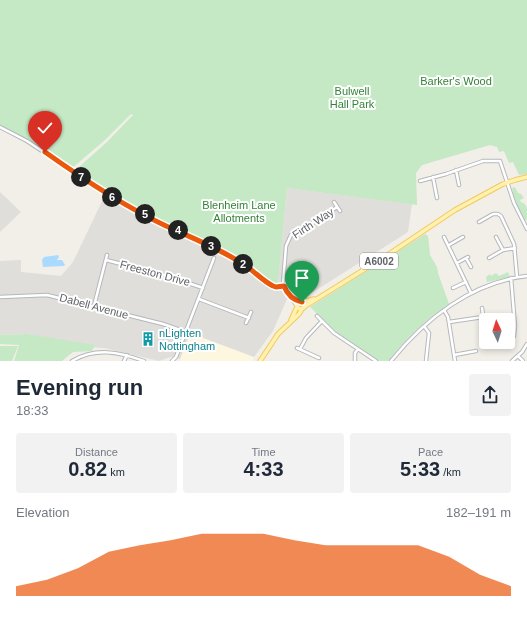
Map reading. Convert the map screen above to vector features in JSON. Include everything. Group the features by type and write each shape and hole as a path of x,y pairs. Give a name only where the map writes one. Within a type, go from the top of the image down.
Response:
{"main road":[{"name":"A6002","path":"260,361 273,340 303,308 464,205 507,183 527,177"},
{"name":"A6002","path":"301,302 320,297"},
{"path":"301,302 304,303 303,308 297,306 301,302"},
{"name":"A6002","path":"289,322 297,306"}],"street":[{"path":"0,127 27,140 107,194 164,225 199,240 247,266 273,286 284,286 297,306"},
{"path":"422,179 483,161 500,161 518,211 526,223 527,229"},
{"path":"456,170 460,183"},
{"path":"433,177 435,194 437,198"},
{"name":"Firth Way","path":"334,202 340,211"},
{"name":"Firth Way","path":"284,286 286,246 291,235 302,230 337,206"},
{"path":"483,224 480,221 496,213 501,216 513,239 517,277"},
{"path":"444,237 471,293"},
{"path":"449,245 462,237"},
{"path":"496,237 503,250"},
{"path":"491,259 503,250 515,248"},
{"path":"94,306 107,255"},
{"path":"457,263 467,257 471,265"},
{"path":"172,361 176,357 214,258"},
{"name":"Freeston Drive","path":"106,260 168,276 203,288"},
{"path":"391,361 424,326 444,310 471,293 491,284 511,278 527,276"},
{"path":"511,278 514,313"},
{"path":"454,287 466,282"},
{"name":"Dabell Avenue","path":"0,296 43,294 163,324 186,332"},
{"path":"290,296 301,302"},
{"path":"199,299 249,318"},
{"path":"482,308 483,313"},
{"path":"444,310 448,314 455,361"},
{"path":"246,323 251,312"},
{"path":"317,316 334,333 376,361"},
{"path":"449,322 479,318"},
{"path":"319,358 299,349 306,338 322,321"},
{"path":"424,326 429,333 426,361"},
{"path":"512,361 527,344"},
{"path":"355,361 355,353 358,349"},
{"path":"454,355 474,351"},
{"path":"72,361 81,356 97,352 114,352 144,361"},
{"path":"124,361 127,355"},
{"path":"518,356 523,361"},
{"path":"176,357 177,361"}],"shaded area":[{"path":"287,188 412,204 408,232 307,296 293,293 287,299 273,331 254,357 190,333 180,359 171,357 159,361 104,348 89,347 29,334 0,335 0,261 21,260 21,272 61,276 73,262 105,195 216,251 246,268 274,290 280,289 278,284"},
{"path":"0,192 21,212 0,232"},
{"path":"190,333 254,357 252,361 181,361 180,359"}],"green space":[{"name":"Bulwell Hall Park","path":"0,0 527,0 527,174 519,175 513,162 509,163 504,151 499,152 497,147 490,145 422,165 416,173 417,205 287,188 278,284 273,283 255,268 197,237 172,227 106,191 105,188 101,188 75,171 107,142 133,115 131,114 105,140 71,169 28,140 0,126"},
{"path":"515,187 518,193 524,198 520,200 527,208 527,220 523,220 514,197 512,188"},
{"path":"425,234 428,236 430,255 437,267 449,304 416,330 388,361 378,361 336,332 310,307"},
{"path":"508,272 510,277 487,282 486,277 490,274 491,276 496,273 499,276"},
{"path":"28,334 95,345 92,351 73,352 62,361 14,361 19,345 0,344 0,335"},
{"path":"0,346 18,346 12,361 0,361"}],"water":[{"path":"58,255 59,257 57,260 62,260 65,265 64,266 43,267 42,260 44,257"}],"place":[{"name":"nLighten Nottingham","path":"148,339"}],"route":[{"path":"45,152 107,194 164,225 199,240 224,253 247,266 267,283 276,287 284,286 285,290 290,296 302,302"}],"park label":[{"name":"Barker's Wood","path":"456,81"},
{"name":"Blenheim Lane Allotments","path":"239,211"}]}
